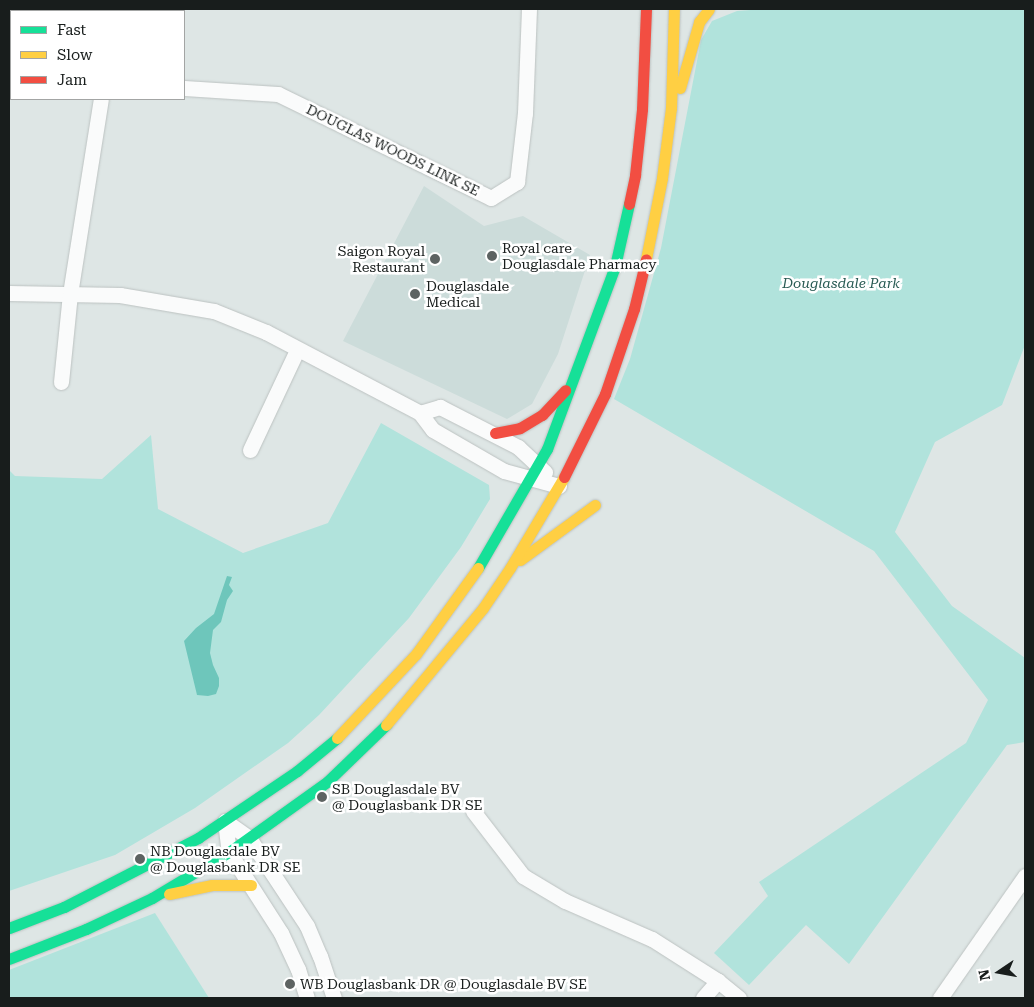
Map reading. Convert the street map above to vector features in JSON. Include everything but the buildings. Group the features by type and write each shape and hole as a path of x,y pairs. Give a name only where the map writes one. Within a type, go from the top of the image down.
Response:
{"street":[{"name":"DOUGLAS WOODS LINK SE","path":"185,88 278,94 491,198 516,182 525,113 530,9"},
{"path":"9,928 64,907 225,821 297,771 345,732 416,654 474,575 535,473 574,381 615,266 635,175 642,109 646,9"},
{"path":"9,959 86,929 152,898 229,852 328,780 388,723 483,608 510,568 559,486 604,394 634,309 650,245 662,178 670,108 674,9"},
{"path":"670,108 682,83 691,44 699,22 709,9"},
{"path":"61,382 70,294 101,100"},
{"path":"9,293 120,295 214,311 266,332 420,413 433,430 504,471 535,473 559,486"},
{"path":"250,450 297,350"},
{"path":"495,433 520,428 542,415 574,381"},
{"path":"420,413 440,407 495,433 518,447 535,473"},
{"path":"510,568 595,504"},
{"path":"473,811 523,876 564,901 652,939 718,980 739,998"},
{"path":"225,821 249,838 306,926 320,956 334,998"},
{"path":"225,821 229,852 281,933 298,969 307,998"},
{"path":"940,998 1025,876"},
{"path":"152,898 212,885 251,885"},
{"path":"703,998 718,980"}],"shaded area":[{"path":"424,186 484,226 523,216 590,255 558,354 532,404 507,419 343,341"},
{"path":"227,576 232,577 229,585 233,591 227,600 221,622 213,630 210,653 219,678 219,686 216,694 208,696 197,695 184,641 196,628 214,614"}],"green space":[{"name":"Douglasdale Park","path":"764,9 1025,9 1025,345 1002,405 935,442 895,532 952,606 1025,658 1025,742 1007,745 849,964 806,925 749,985 714,953 768,896 759,882 966,743 988,700 874,551 614,399 630,359 661,248 701,40 712,21 737,11"},
{"path":"381,423 489,485 490,499 461,547 409,618 319,715 288,743 195,808 115,855 9,891 9,470 15,476 102,479 151,435 158,509 243,553 328,523"},
{"path":"155,913 209,998 9,998 9,970"}],"traffic: fast":[{"path":"478,568 547,449 615,266 629,204"},
{"path":"9,959 86,929 152,898 229,852 328,781 386,725"},
{"path":"9,928 64,907 198,838 297,771 337,738"}],"traffic: slow":[{"path":"646,259 662,178 671,108 674,9"},
{"path":"680,88 699,22 709,9"},
{"path":"386,725 483,608 510,568 564,477"},
{"path":"520,560 595,505"},
{"path":"337,738 416,654 478,568"},
{"path":"169,894 212,885 251,885"}],"traffic: jam":[{"path":"629,204 635,175 642,109 646,9"},
{"path":"564,477 605,394 634,309 646,259"},
{"path":"495,433 520,428 542,415 565,390"}],"place":[{"name":"Royal care Douglasdale Pharmacy","path":"492,256"},
{"name":"Saigon Royal Restaurant","path":"435,259"},
{"name":"Douglasdale Medical","path":"415,294"},
{"name":"SB Douglasdale BV @ Douglasbank DR SE","path":"322,797"},
{"name":"NB Douglasdale BV @ Douglasbank DR SE","path":"140,859"},
{"name":"WB Douglasbank DR @ Douglasdale BV SE","path":"290,984"}]}
